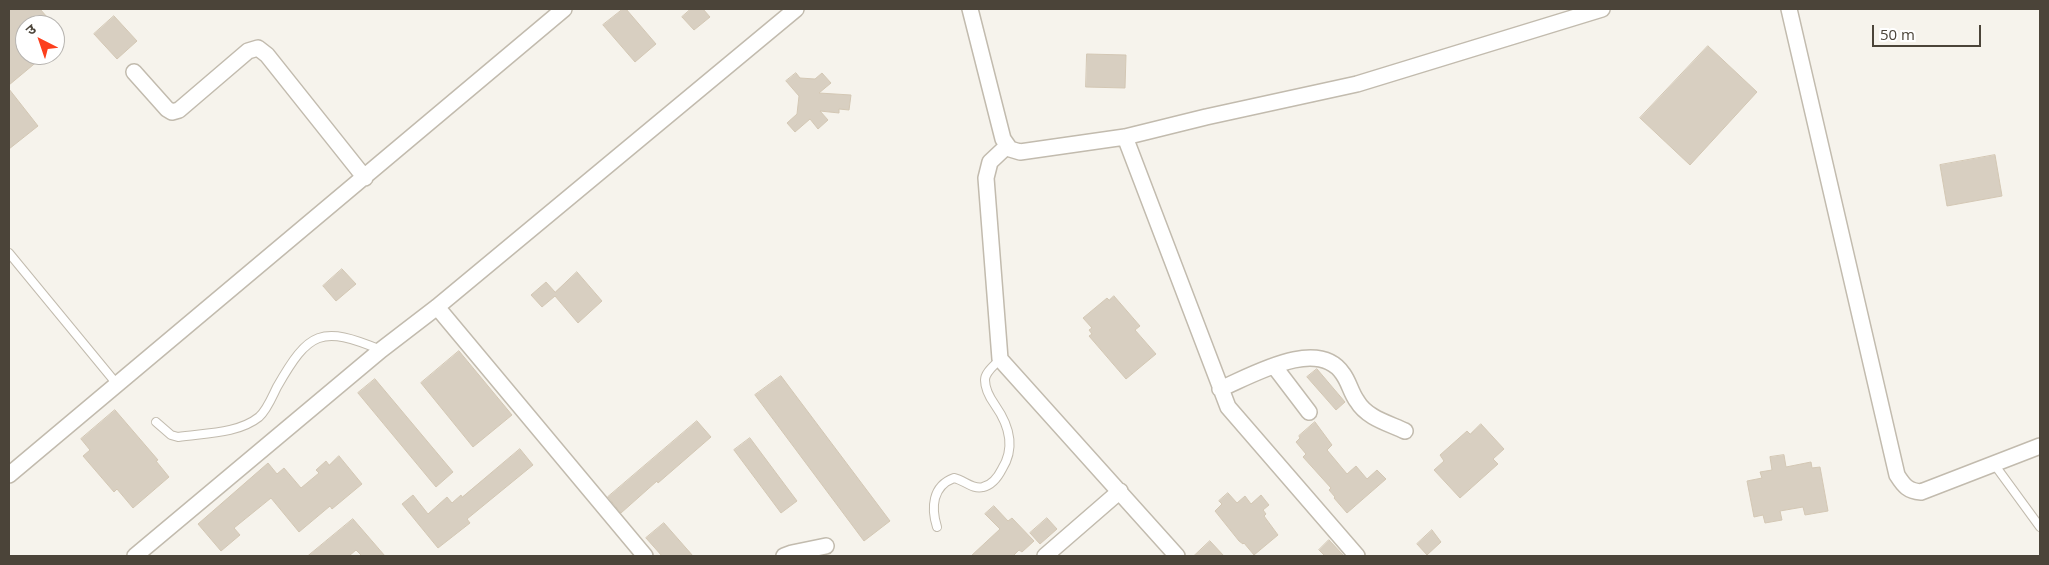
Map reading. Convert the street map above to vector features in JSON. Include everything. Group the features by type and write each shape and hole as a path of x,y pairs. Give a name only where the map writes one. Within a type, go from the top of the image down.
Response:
{"street":[{"path":"9,475 116,383 365,178 564,9"},
{"path":"135,556 381,350 437,307 796,9"},
{"path":"970,9 1003,139 1007,146 1014,151 1020,152 1126,137 1206,117 1358,84 1602,9"},
{"path":"1788,9 1897,475 1903,485 1911,492 1921,492 2040,446"},
{"path":"134,72 167,109 175,112 248,51 258,48 267,55 365,178"},
{"path":"1126,137 1228,407 1357,556"},
{"path":"1007,146 990,162 986,178 1000,359 1177,556"},
{"path":"437,307 645,556"},
{"path":"1220,389 1274,366 1303,358 1322,358 1343,373 1355,399 1362,409 1372,416 1405,431"},
{"path":"1274,366 1309,412"},
{"path":"1046,556 1120,491"},
{"path":"784,556 792,552 826,546"}],"lane":[{"path":"9,252 116,383"},
{"path":"156,422 171,435 178,437 228,430 252,422 263,412 298,354 310,343 327,335 350,338 381,350"},
{"path":"937,527 933,506 935,497 943,484 954,478 974,487 982,488 990,484 998,476 1008,458 1010,445 1009,431 989,396 985,383 987,373 1000,359"},
{"path":"1994,464 2040,527"}],"building":[{"path":"9,9 40,9 45,15 15,15 15,65 33,65 9,85"},
{"path":"623,9 626,9 656,44 635,62 603,25"},
{"path":"691,9 703,9 710,17 694,30 682,17"},
{"path":"114,16 137,41 117,59 94,34"},
{"path":"1708,46 1757,92 1690,165 1640,118"},
{"path":"1087,54 1126,55 1125,88 1086,87"},
{"path":"796,73 800,78 815,79 822,73 831,83 819,93 851,95 849,110 839,109 839,113 820,111 828,120 818,129 810,119 795,132 787,123 797,114 799,96 786,81"},
{"path":"9,89 38,126 9,149"},
{"path":"1995,155 2002,196 1947,206 1940,165"},
{"path":"342,269 356,284 336,301 323,286"},
{"path":"577,272 602,301 578,323 555,296 542,307 531,295 546,282 555,292"},
{"path":"1114,296 1140,326 1135,330 1156,354 1126,379 1089,336 1092,334 1089,330 1092,328 1083,318 1107,298 1109,300"},
{"path":"459,351 512,415 473,447 421,383"},
{"path":"1317,369 1345,402 1336,410 1307,377"},
{"path":"781,376 890,521 864,541 755,395"},
{"path":"375,379 453,472 436,487 358,393"},
{"path":"115,410 158,460 156,461 169,477 133,508 117,489 114,492 83,456 90,450 81,439"},
{"path":"697,421 711,437 621,513 608,497"},
{"path":"1315,422 1332,445 1327,450 1347,474 1356,466 1367,479 1377,470 1386,479 1347,513 1334,498 1329,490 1331,488 1303,457 1306,454 1296,442 1300,438 1299,436"},
{"path":"1481,424 1504,449 1493,459 1498,464 1460,498 1434,470 1444,461 1440,455 1467,431 1470,434"},
{"path":"750,438 797,501 781,513 734,450"},
{"path":"520,449 533,465 467,519 470,523 438,548 402,504 413,495 428,514 447,497 452,503 461,495 462,497"},
{"path":"1784,455 1786,467 1811,462 1812,468 1820,467 1828,511 1805,515 1803,507 1780,511 1782,520 1765,523 1763,515 1754,517 1747,481 1762,478 1760,472 1772,470 1770,457"},
{"path":"339,456 362,484 332,509 330,506 299,532 271,498 234,528 240,535 221,551 198,524 268,463 277,474 284,468 301,488 319,473 316,470 326,461 329,465"},
{"path":"1228,493 1237,503 1245,496 1251,504 1261,495 1269,505 1263,510 1266,514 1264,516 1278,535 1254,555 1244,543 1239,541 1215,511 1222,504 1219,501"},
{"path":"994,506 1008,521 1012,518 1034,541 1022,552 1019,550 1013,556 971,556 1000,529 985,514"},
{"path":"1047,518 1057,529 1040,544 1030,533"},
{"path":"353,519 385,556 362,556 356,550 349,556 308,556"},
{"path":"664,523 693,556 662,556 646,538"},
{"path":"1432,530 1441,542 1427,555 1417,544"},
{"path":"1329,540 1344,556 1325,556 1319,550"},
{"path":"1210,541 1224,556 1194,556"}]}
